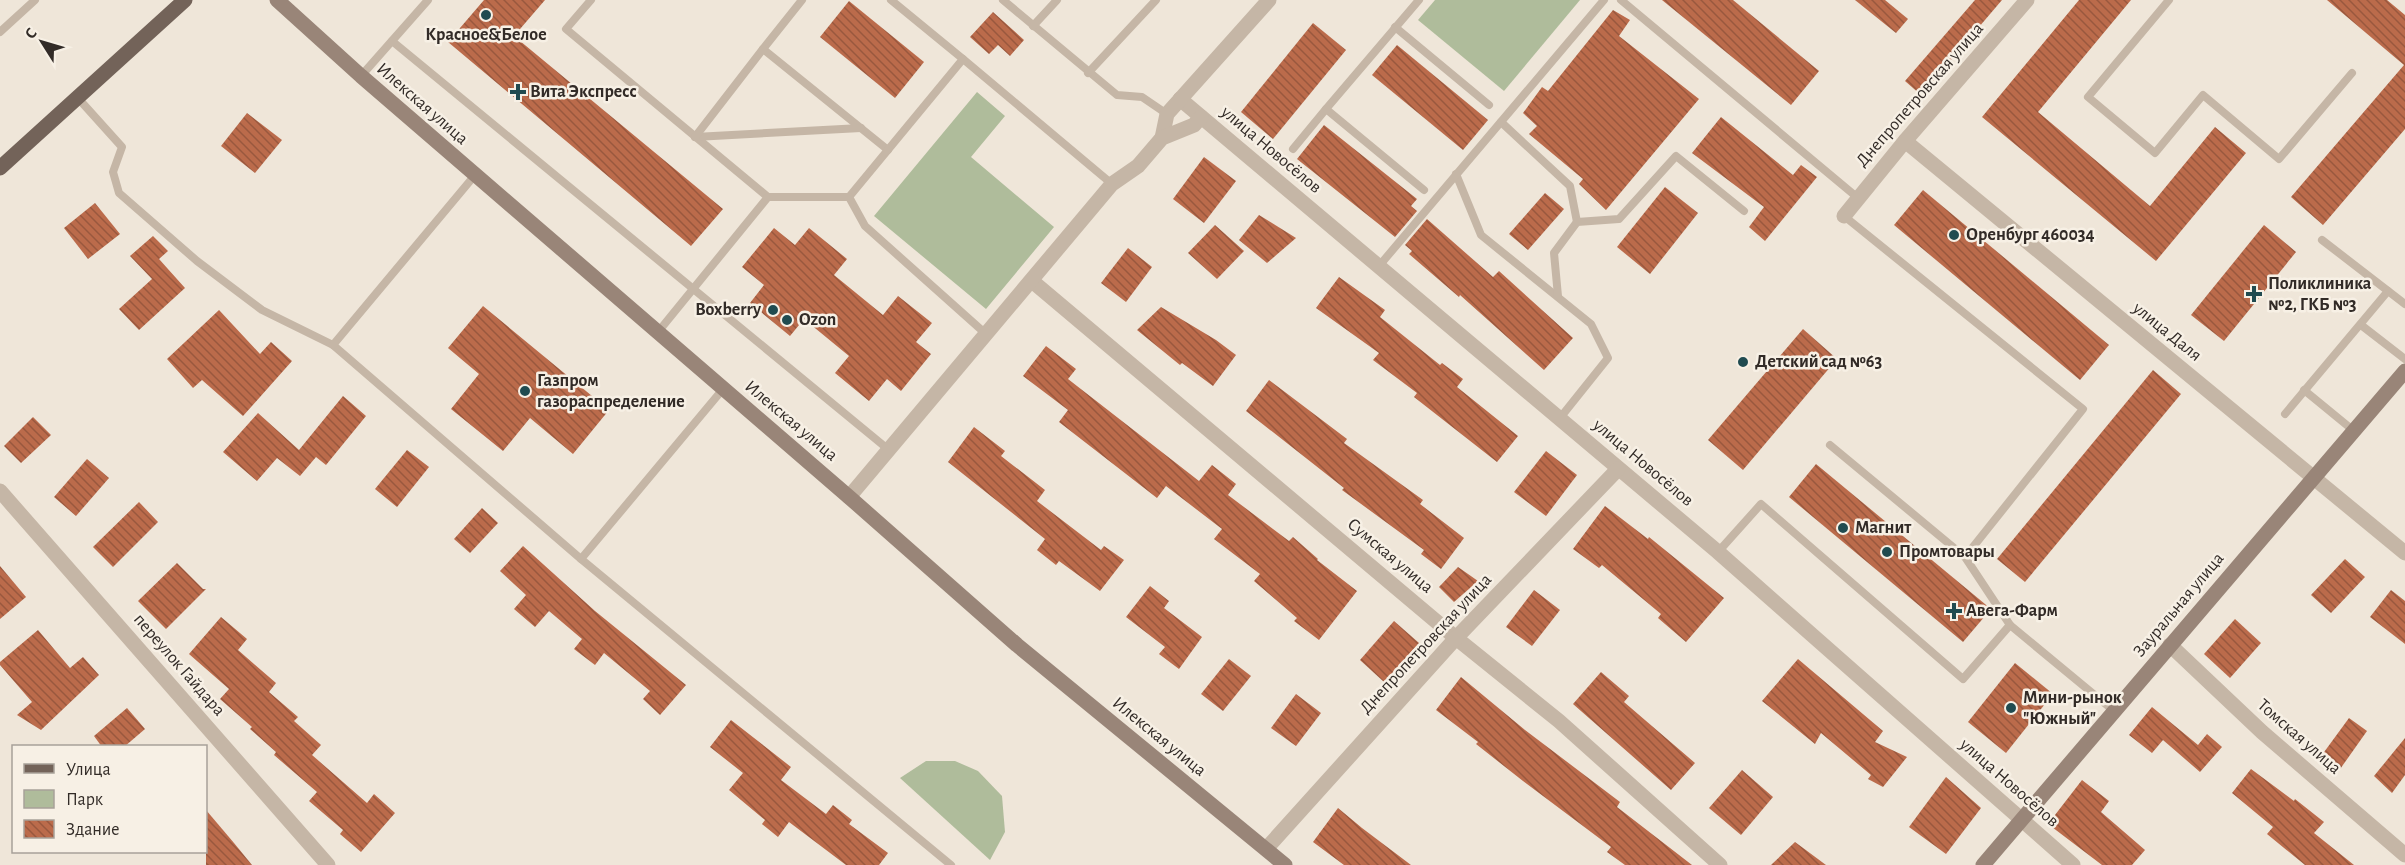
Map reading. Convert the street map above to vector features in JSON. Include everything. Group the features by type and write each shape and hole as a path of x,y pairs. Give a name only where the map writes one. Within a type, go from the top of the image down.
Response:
{"main road":[{"path":"0,168 185,0"}],"street":[{"name":"Илекская улица","path":"277,0 361,76 849,496 1017,645 1284,865"},
{"path":"1162,138 1167,114 1269,0"},
{"name":"Днепропетровская улица","path":"1844,216 1905,141 2027,0"},
{"name":"улица Новосёлов","path":"1180,99 1718,552 2073,865"},
{"path":"849,496 1112,184 1138,166 1162,138 1194,125 1202,117"},
{"name":"улица Даля","path":"1905,141 2405,553"},
{"name":"Сумская улица","path":"1032,280 1456,638 1559,722 1720,865"},
{"name":"Зауральная улица","path":"1983,865 2405,371"},
{"name":"Днепропетровская улица","path":"1266,849 1456,638 1618,469"},
{"name":"переулок Гайдара","path":"0,491 328,865"},
{"name":"Томская улица","path":"2170,645 2262,732 2405,855"}],"lane":[{"path":"0,32 35,0"},
{"path":"361,76 428,0"},
{"path":"591,0 566,29 768,197 849,197"},
{"path":"695,137 802,0"},
{"path":"891,0 1112,184"},
{"path":"1003,0 1117,96 1142,97 1167,114"},
{"path":"1033,26 1057,0"},
{"path":"1088,73 1156,0"},
{"path":"1293,149 1419,0"},
{"path":"1379,266 1604,0"},
{"path":"1621,0 1858,198"},
{"path":"2169,0 2088,97 2155,153 2203,95 2279,159 2352,74"},
{"path":"1395,27 1490,105"},
{"path":"392,41 889,450"},
{"path":"763,49 888,150"},
{"path":"849,197 963,59"},
{"path":"77,97 122,147 113,172 119,193 197,261 262,310 333,345 581,559 951,865"},
{"path":"1326,109 1424,190"},
{"path":"1501,122 1570,186 1577,222"},
{"path":"695,137 861,128"},
{"path":"1558,296 1554,252 1577,222 1619,219 1676,156 1744,211"},
{"path":"1456,174 1481,235 1591,324 1608,358 1560,418"},
{"path":"333,345 475,175"},
{"path":"658,332 768,197"},
{"path":"849,197 865,226 986,334"},
{"path":"1844,216 2083,409 1965,557"},
{"path":"2322,240 2405,304"},
{"path":"2285,414 2388,291"},
{"path":"2361,325 2405,359"},
{"path":"581,559 723,389"},
{"path":"2304,390 2354,431"},
{"path":"1830,445 1965,557 2010,625 2114,711"},
{"path":"1718,552 1761,504 1963,679 2010,625"}],"green space":[{"path":"1435,0 1580,0 1504,91 1418,20"},
{"path":"977,92 1005,116 971,157 1054,227 986,309 874,216"},
{"path":"926,761 955,761 978,771 1002,796 1005,832 990,860 900,778"}],"building":[{"path":"484,0 545,0 514,36 723,209 691,246 448,42"},
{"path":"1662,0 1733,0 1819,71 1791,105"},
{"path":"1855,0 1885,0 1908,19 1896,33"},
{"path":"1975,0 2002,0 1921,95 1905,81"},
{"path":"2079,0 2131,0 2038,112 2150,206 2215,127 2246,153 2156,261 1982,117"},
{"path":"2327,0 2387,0 2405,15 2405,129 2323,225 2291,197 2404,65"},
{"path":"849,1 924,62 895,98 820,37"},
{"path":"1613,10 1630,20 1619,36 1699,99 1606,210 1579,184 1583,179 1529,134 1537,126 1523,113 1542,87 1548,91"},
{"path":"993,12 1024,40 1010,56 998,45 989,54 970,37"},
{"path":"1313,23 1346,50 1273,139 1241,112"},
{"path":"1397,45 1488,120 1463,150 1372,75"},
{"path":"247,113 282,140 255,173 221,146"},
{"path":"1721,117 1793,175 1801,165 1817,177 1765,241 1749,227 1764,207 1692,153"},
{"path":"1324,125 1417,199 1411,206 1417,211 1395,237 1297,159"},
{"path":"1204,157 1236,181 1204,223 1173,199"},
{"path":"1665,187 1698,213 1650,274 1617,247"},
{"path":"1923,190 2109,345 2080,380 1894,225"},
{"path":"1545,193 1564,209 1528,250 1509,234"},
{"path":"95,203 120,234 88,259 64,228"},
{"path":"1259,215 1296,238 1267,263 1239,240"},
{"path":"1427,219 1493,277 1499,271 1573,338 1544,370 1460,295 1459,297 1409,254 1412,251 1405,245"},
{"path":"1215,225 1244,251 1217,279 1188,253"},
{"path":"2264,225 2296,252 2224,341 2191,315"},
{"path":"774,228 795,245 809,228 847,259 834,275 883,315 898,296 932,323 916,342 931,354 901,391 887,379 869,401 835,373 849,356 804,319 790,336 750,303 764,285 742,267"},
{"path":"153,236 168,251 159,259 185,288 139,330 119,309 152,279 130,256"},
{"path":"1128,248 1152,267 1126,302 1101,283"},
{"path":"1339,277 1385,310 1380,317 1440,365 1442,363 1463,379 1457,387 1518,436 1497,462 1414,397 1417,393 1373,360 1379,353 1316,308"},
{"name":"Газпром газораспределение","path":"483,306 609,410 573,454 530,418 503,451 451,409 479,374 448,348"},
{"path":"1161,307 1216,340 1236,355 1213,386 1182,363 1180,365 1137,330"},
{"path":"219,310 260,354 271,342 292,361 243,416 202,380 193,388 167,359"},
{"path":"1803,329 1837,359 1743,470 1708,440"},
{"path":"1046,346 1076,369 1068,379 1199,481 1212,465 1236,484 1228,495 1289,541 1293,537 1317,560 1357,591 1319,640 1294,621 1297,618 1254,581 1260,574 1214,539 1222,529 1166,486 1157,498 1059,422 1068,410 1023,376"},
{"path":"2153,370 2181,394 2025,582 1997,559"},
{"path":"1269,380 1347,439 1344,443 1423,500 1420,504 1464,538 1441,569 1421,554 1424,550 1342,490 1344,488 1246,411"},
{"path":"343,396 366,416 326,465 316,457 300,476 277,458 257,481 223,452 258,413 299,450"},
{"path":"33,417 51,435 21,463 4,446"},
{"path":"974,427 1005,451 1001,456 1045,490 1037,501 1101,550 1104,546 1124,560 1100,591 1059,561 1056,565 1037,550 1045,539 948,462"},
{"path":"407,450 429,467 397,507 375,489"},
{"path":"1546,451 1577,475 1546,516 1514,492"},
{"path":"87,459 109,478 76,516 54,497"},
{"path":"1816,464 1991,609 1963,642 1789,497"},
{"path":"139,502 158,522 113,567 93,547"},
{"path":"1605,506 1648,539 1649,537 1724,598 1686,642 1658,618 1661,614 1602,565 1599,568 1573,549"},
{"path":"482,508 498,523 470,553 454,539"},
{"path":"523,546 595,611 686,685 660,715 643,699 650,691 604,653 595,665 574,649 582,639 549,611 535,627 514,609 526,595 500,571"},
{"path":"2345,559 2365,577 2331,613 2311,595"},
{"path":"177,563 203,589 206,589 166,629 138,601"},
{"path":"0,566 26,597 0,619"},
{"path":"1458,567 1478,581 1454,602 1439,587"},
{"path":"1150,586 1169,601 1164,608 1202,637 1179,669 1159,654 1165,647 1126,617"},
{"path":"1534,590 1560,610 1532,646 1506,627"},
{"path":"2391,590 2405,601 2405,644 2370,617"},
{"path":"221,617 247,639 238,650 276,683 269,692 298,717 294,721 321,745 312,755 367,803 374,794 395,813 361,852 340,834 343,830 309,801 317,792 274,755 276,752 250,729 252,727 220,699 229,689 189,654"},
{"path":"2235,619 2261,643 2230,678 2204,654"},
{"path":"1394,621 1419,643 1384,682 1360,660"},
{"path":"38,630 70,668 83,657 99,675 41,730 17,715 32,702 0,665 0,662"},
{"path":"1229,659 1251,676 1223,711 1201,694"},
{"path":"1798,659 1883,731 1875,742 1907,757 1883,787 1868,779 1871,775 1821,733 1815,744 1762,701"},
{"name":"Мини-рынок \"Южный\"","path":"2015,663 2053,694 2006,753 1968,722"},
{"path":"1601,672 1629,696 1624,702 1695,763 1671,790 1573,704"},
{"path":"1461,677 1525,730 1620,802 1617,807 1692,865 1625,865 1607,852 1611,847 1523,781 1436,710"},
{"path":"1296,694 1321,713 1296,746 1271,728"},
{"path":"2152,707 2198,745 2207,734 2222,747 2200,772 2163,740 2152,753 2129,735"},
{"path":"127,708 145,729 126,745 101,745 94,736"},
{"path":"2349,718 2367,731 2338,772 2319,759"},
{"path":"731,720 791,767 781,780 826,814 833,805 852,820 849,824 888,853 879,865 846,865 789,822 778,837 762,824 765,820 729,790 743,773 710,747"},
{"path":"2405,738 2405,775 2392,793 2374,776"},
{"path":"2251,769 2324,822 2314,833 2354,865 2305,865 2267,834 2273,827 2232,793"},
{"path":"1742,770 1773,797 1741,835 1709,808"},
{"path":"1946,777 1981,808 1946,854 1909,827"},
{"path":"2082,780 2109,801 2101,812 2145,850 2132,865 2102,865 2048,824"},
{"path":"1338,808 1411,865 1344,865 1313,842"},
{"path":"207,811 252,865 206,865 207,853"},
{"path":"1795,842 1826,865 1771,865"}],"place":[{"name":"Красное&Белое","path":"486,15"},
{"name":"Вита Экспресс","path":"518,92"},
{"name":"Оренбург 460034","path":"1954,235"},
{"name":"Поликлиника №2, ГКБ №3","path":"2254,294"},
{"name":"Boxberry","path":"773,310"},
{"name":"Ozon","path":"787,320"},
{"name":"Детский сад №63","path":"1743,362"},
{"name":"Газпром газораспределение","path":"525,391"},
{"name":"Магнит","path":"1843,528"},
{"name":"Промтовары","path":"1887,552"},
{"name":"Авега-Фарм","path":"1954,611"},
{"name":"Мини-рынок \"Южный\"","path":"2011,708"}]}
